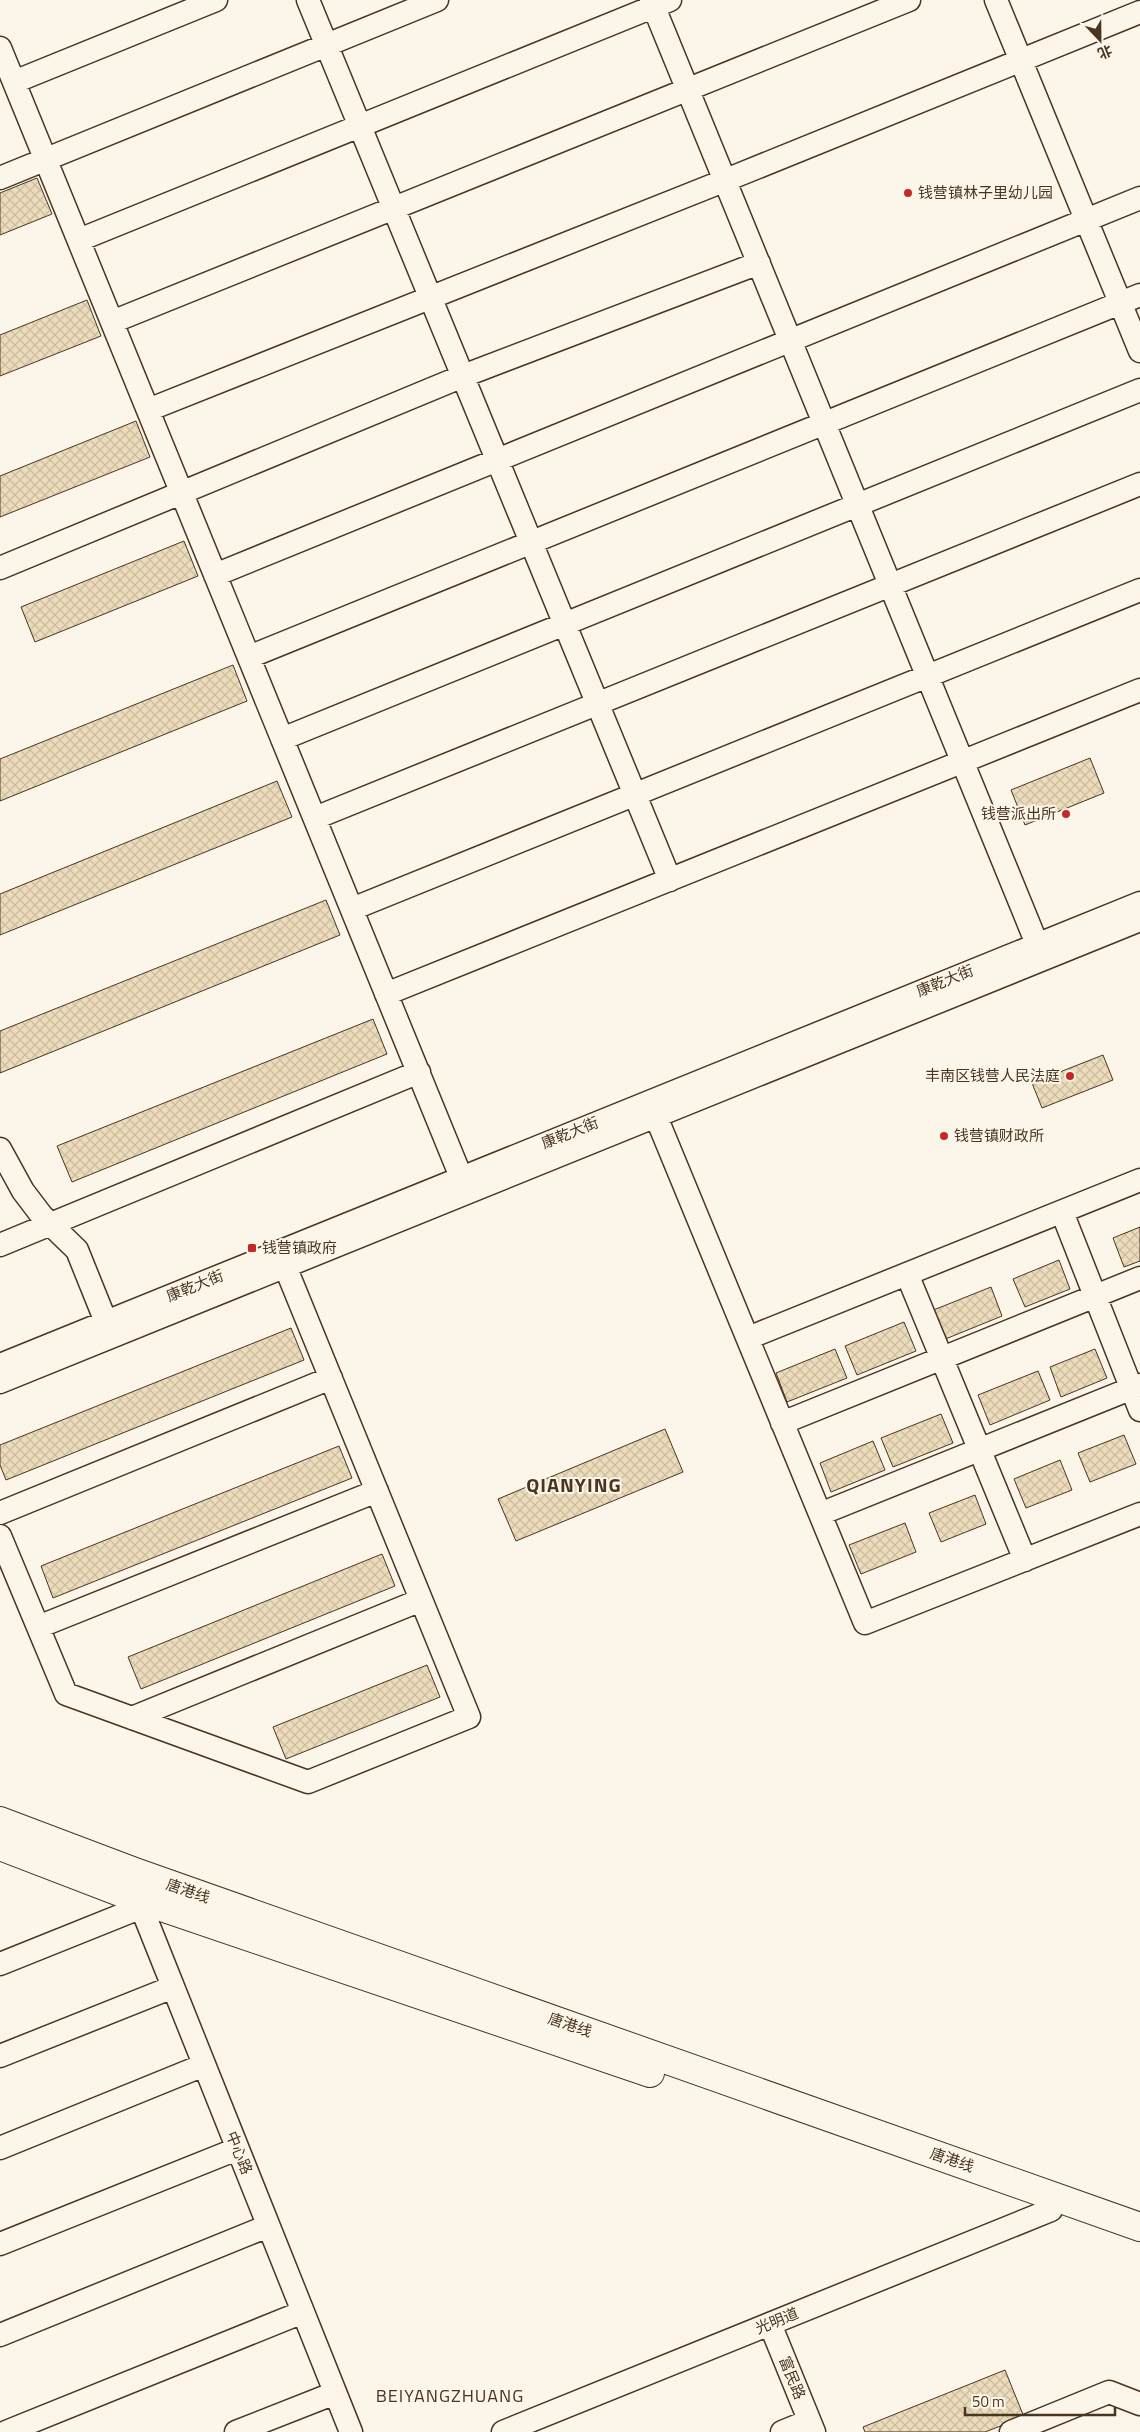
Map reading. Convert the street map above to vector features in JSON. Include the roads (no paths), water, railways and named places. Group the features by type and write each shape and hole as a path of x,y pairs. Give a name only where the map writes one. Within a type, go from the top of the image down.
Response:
{"highway":[{"name":"唐港线","path":"0,1821 135,1872 1140,2227"},
{"name":"唐港线","path":"0,1846 140,1903 1051,2210 1140,2244"}],"street":[{"path":"14,82 216,0"},
{"path":"308,0 670,880"},
{"path":"0,178 437,0"},
{"path":"112,322 908,0"},
{"path":"996,0 1086,220 1130,299 1140,351"},
{"path":"79,240 658,2 687,89 726,180 1037,944"},
{"path":"148,410 726,180 1140,12"},
{"path":"0,48 386,994 420,1072 461,1177"},
{"path":"215,575 1140,198"},
{"path":"0,568 463,376 759,263"},
{"path":"249,657 1130,299"},
{"path":"282,739 1140,390"},
{"path":"314,818 1140,484"},
{"path":"352,909 1140,590"},
{"path":"386,994 1140,690"},
{"name":"康乾大街","path":"0,1382 285,1266 1037,944 1140,903"},
{"name":"康乾大街","path":"0,1365 461,1177 653,1108 1140,920"},
{"path":"0,1245 420,1072"},
{"path":"653,1108 865,1623 1140,1514"},
{"path":"0,1149 22,1192 77,1250 106,1322"},
{"path":"748,1338 1140,1180"},
{"path":"1062,1212 1095,1296 1136,1387 1140,1410"},
{"path":"0,1536 66,1694 308,1782 469,1717 285,1266"},
{"path":"908,1274 1025,1560"},
{"path":"782,1422 1140,1278"},
{"path":"0,1513 331,1378"},
{"path":"820,1514 1136,1387"},
{"path":"38,1627 377,1491"},
{"path":"132,1718 421,1600"},
{"name":"中心路","path":"135,1872 140,1903 351,2432"},
{"path":"0,1964 140,1903"},
{"path":"0,2056 173,1987"},
{"path":"0,2148 204,2065"},
{"path":"0,2244 237,2149"},
{"name":"光明道","path":"502,2432 1051,2210"},
{"path":"0,2335 268,2226"},
{"path":"6,2432 303,2312"},
{"name":"富民路","path":"770,2324 812,2427"},
{"path":"1011,2432 1109,2392 1140,2404"},
{"path":"236,2432 335,2393"},
{"path":"782,2432 812,2427"}],"place":[{"name":"钱营镇林子里幼儿园","path":"908,193"},
{"name":"钱营派出所","path":"1066,814"},
{"name":"丰南区钱营人民法庭","path":"1070,1076"},
{"name":"钱营镇财政所","path":"944,1136"},
{"name":"钱营镇政府","path":"252,1248"}],"district":[{"name":"QIANYING","path":"574,1485"},
{"name":"BEIYANGZHUANG","path":"450,2396"}]}
